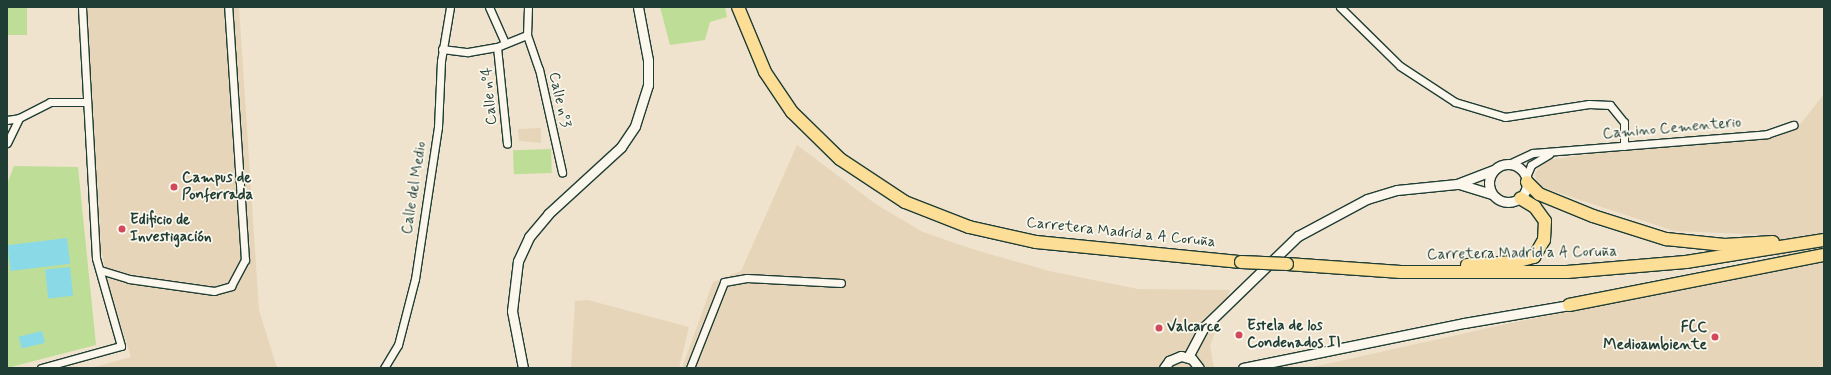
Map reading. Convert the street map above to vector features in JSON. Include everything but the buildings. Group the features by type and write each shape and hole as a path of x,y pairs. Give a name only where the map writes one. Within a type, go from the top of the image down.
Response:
{"highway":[{"name":"Carretera Madrid a A Coruña","path":"738,7 765,72 792,112 840,159 905,202 969,226 1036,242 1241,262 1368,270 1567,272 1686,262 1824,240"},
{"path":"1527,179 1539,194 1593,216 1666,238 1725,245 1824,236"},
{"path":"1368,270 1515,262 1534,257 1544,240 1545,221 1535,207 1520,198"},
{"path":"1569,305 1824,255"}],"street":[{"path":"46,367 121,346 96,258 82,7"},
{"path":"100,270 129,278 214,291 231,286 245,260 228,7"},
{"name":"Calle del Medio","path":"384,368 398,345 415,278 438,127 442,48 450,7"},
{"path":"489,7 506,43"},
{"path":"442,48 468,52 497,47 526,35 528,7"},
{"path":"523,368 512,311 518,261 529,237 548,214 621,147 635,126 648,85 648,60 638,7"},
{"path":"1340,7 1400,66 1455,102 1505,117 1589,104 1610,105 1624,122 1624,146"},
{"name":"Calle nº3","path":"526,35 538,69 562,172"},
{"name":"Calle nº4","path":"497,47 508,143"},
{"path":"7,120 19,118 50,102 87,102"},
{"path":"7,143 19,118"},
{"name":"Camino Cementerio","path":"1509,164 1533,153 1551,153 1767,134 1793,125"},
{"name":"Camino Cementerio","path":"1527,179 1531,165 1551,153"},
{"path":"1188,357 1204,328 1298,236 1366,199 1397,190 1457,184 1509,164 1522,170 1527,179 1520,198 1508,203 1492,194 1457,184"},
{"path":"1492,194 1489,179 1493,170"},
{"path":"690,368 724,282 747,278 841,283"},
{"path":"1243,368 1464,322 1569,305"},
{"path":"1164,368 1174,357 1188,357 1200,368"}],"shaded area":[{"name":"Campus de Ponferrada","path":"87,7 239,7 259,310 277,368 91,368 131,357 109,288 101,249"},
{"path":"1824,94 1824,368 1308,368 1511,323 1780,270 1769,235 1674,231 1538,186 1535,174 1543,161 1631,148 1777,137 1798,127"},
{"path":"541,128 541,143 519,141 518,129"},
{"path":"797,145 877,205 923,232 972,249 1049,271 1138,289 1230,290 1210,346 1214,368 682,368 713,282 741,271"},
{"path":"588,300 689,327 679,368 571,368 575,301"}],"green space":[{"path":"7,7 27,7 27,35 7,35"},
{"path":"660,7 725,7 727,17 710,22 705,40 670,45"},
{"path":"551,149 552,173 514,174 513,150"},
{"path":"14,166 78,167 96,345 7,368 7,184"}],"water":[{"path":"67,238 70,264 11,271 7,245"},
{"path":"70,267 73,296 48,298 45,270"},
{"path":"42,331 45,343 22,348 19,337"}],"place":[{"name":"Campus de Ponferrada","path":"174,187"},
{"name":"Edificio de Investigación","path":"122,229"},
{"name":"Valcarce","path":"1159,328"},
{"name":"Estela de los Condenados II","path":"1239,335"},
{"name":"FCC Medioambiente","path":"1715,337"}]}
